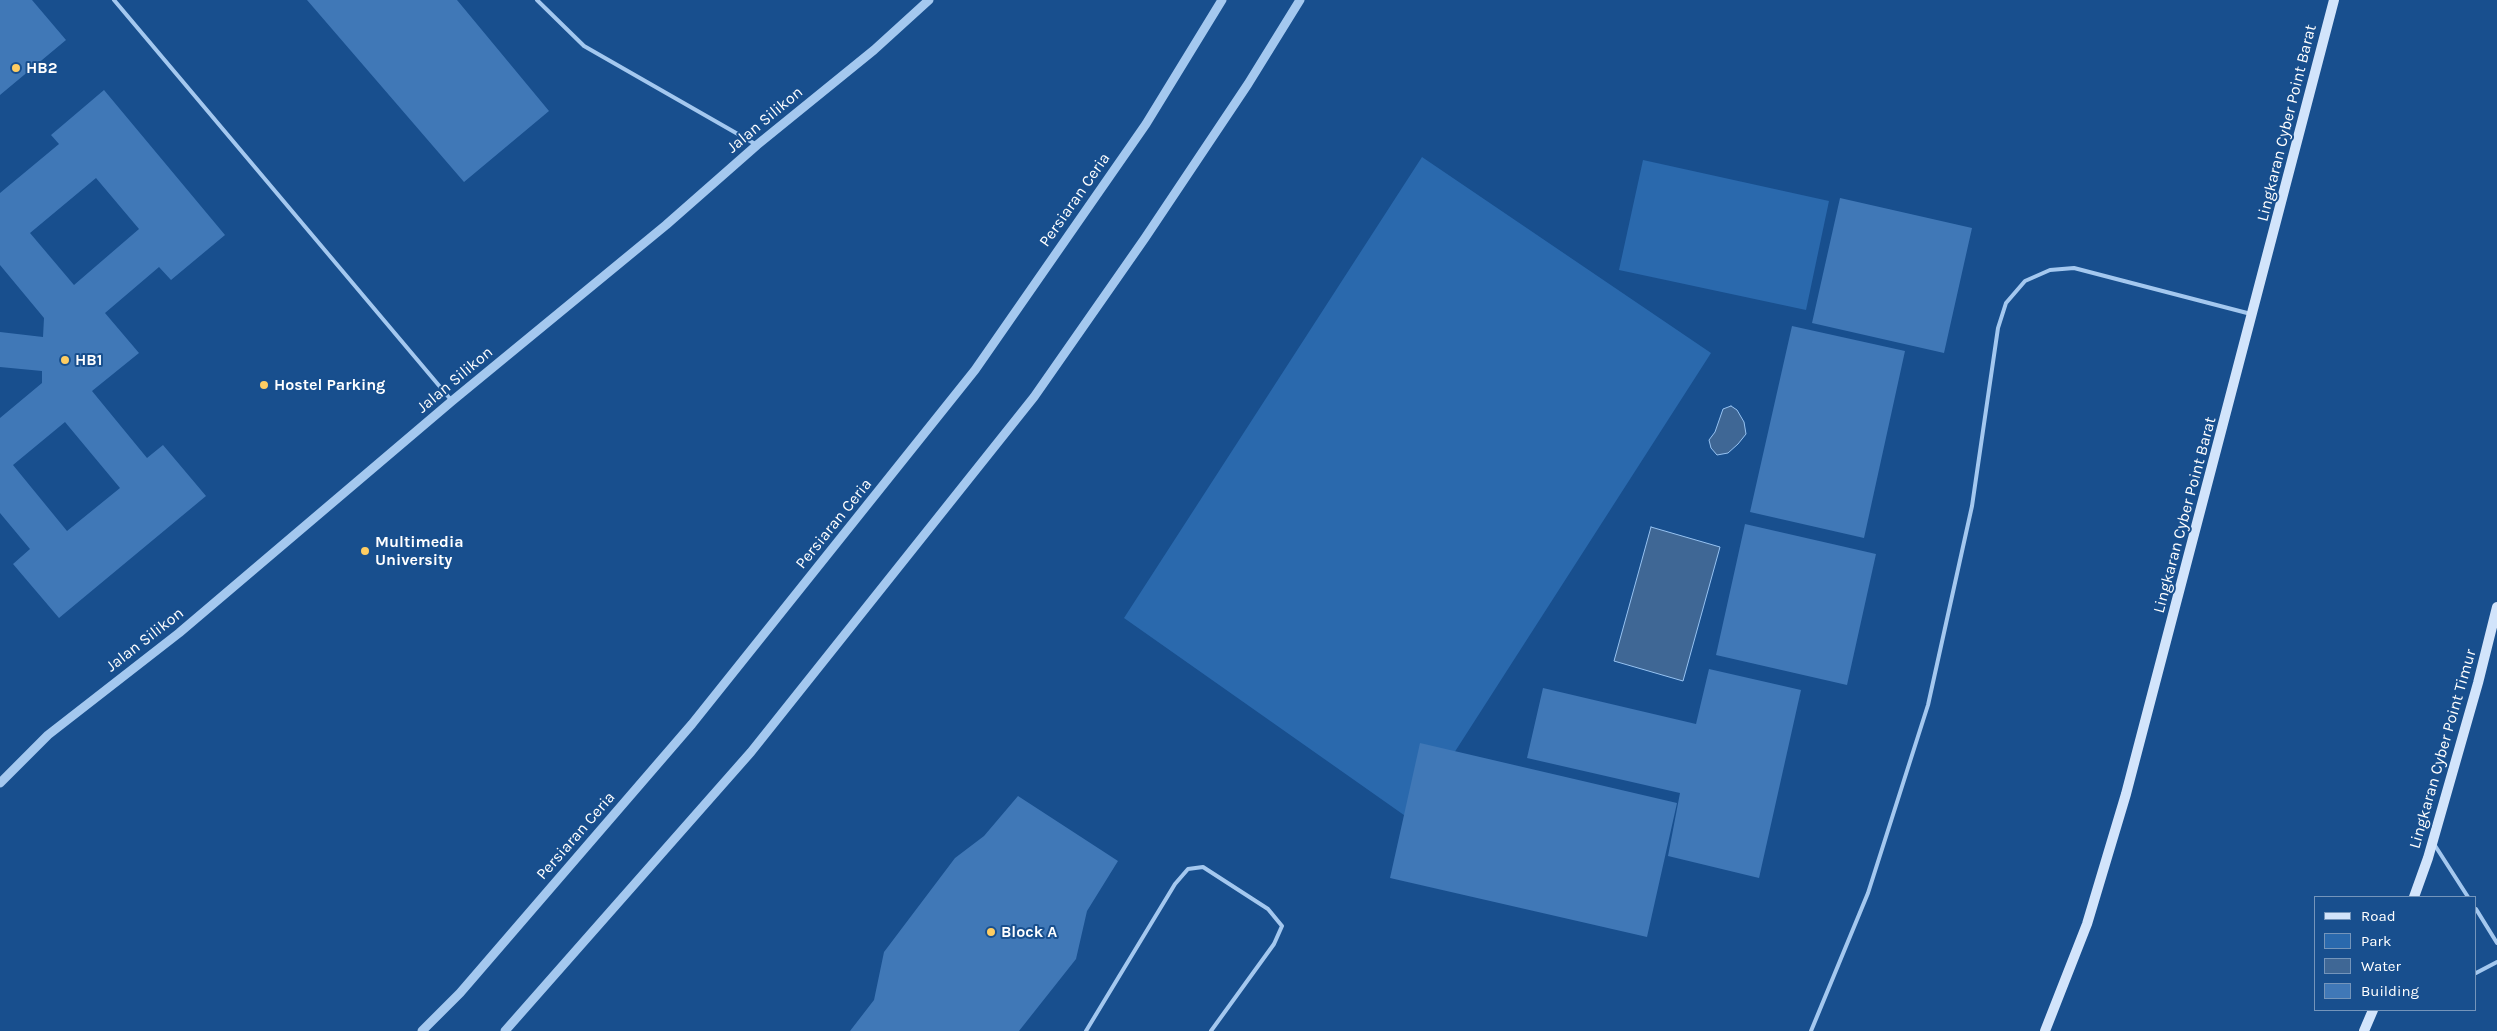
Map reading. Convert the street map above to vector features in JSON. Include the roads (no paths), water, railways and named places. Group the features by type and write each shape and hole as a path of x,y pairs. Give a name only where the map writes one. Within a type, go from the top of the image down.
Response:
{"main road":[{"name":"Lingkaran Cyber Point Barat","path":"2045,1031 2087,924 2126,794 2253,315 2314,69 2334,0"},
{"name":"Lingkaran Cyber Point Timur","path":"2414,896 2478,684 2497,607"},
{"path":"2364,1031 2373,1011"}],"street":[{"name":"Jalan Silikon","path":"0,783 48,735 179,633 452,401 666,225 757,145 874,50 929,0"},
{"name":"Persiaran Ceria","path":"422,1031 460,993 692,724 975,370 1146,124 1222,0"},
{"path":"506,1031 751,752 1034,397 1248,84 1300,0"}],"lane":[{"path":"114,0 452,401"},
{"path":"537,0 584,46 757,145"},
{"path":"1811,1031 1868,893 1928,704 1972,506 1998,328 2006,303 2025,281 2050,270 2074,268 2253,315"},
{"path":"2432,842 2467,896"},
{"path":"1086,1031 1175,884 1188,869 1203,867 1268,909 1282,926 1274,944 1211,1031"},
{"path":"2477,911 2497,943"},
{"path":"2477,972 2497,962"}],"water":[{"path":"1731,406 1737,410 1744,422 1746,434 1728,453 1717,455 1711,448 1709,440 1715,432 1723,409"},
{"path":"1651,527 1720,547 1683,681 1614,661"}],"place":[{"name":"HB2","path":"16,68"},
{"name":"HB1","path":"65,360"},
{"name":"Hostel Parking","path":"264,385"},
{"name":"Multimedia University","path":"365,551"},
{"name":"Block A","path":"991,932"}]}
